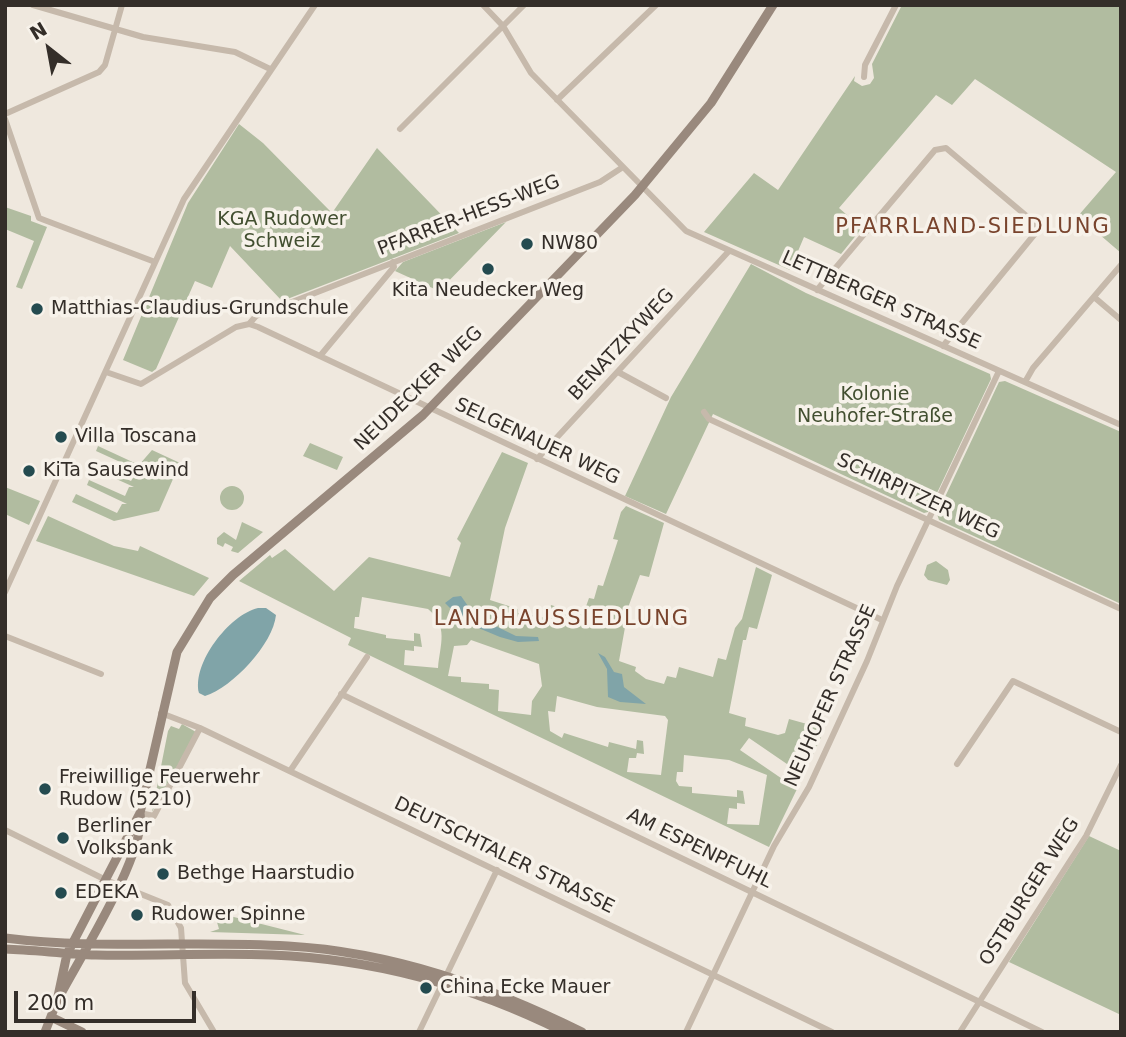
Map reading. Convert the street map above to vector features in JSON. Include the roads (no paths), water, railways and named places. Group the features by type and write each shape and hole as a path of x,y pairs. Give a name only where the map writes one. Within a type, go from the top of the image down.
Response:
{"street":[{"path":"33,5 115,30 235,52 270,69"},
{"path":"122,5 105,65 99,72 5,117 39,218 155,262"},
{"path":"5,592 194,180 314,5"},
{"name":"LETTBERGER STRASSE","path":"483,5 503,26 524,65 686,231 1121,425"},
{"path":"400,129 524,5"},
{"path":"557,100 656,5"},
{"name":"NEUDECKER WEG","path":"57,1001 118,885 139,833 161,713 177,652 210,598 429,409 642,187 711,103 773,5"},
{"path":"864,77 865,65 896,5"},
{"path":"817,290 935,150 946,148 1036,224 1038,230 943,346"},
{"name":"PFARRER-HESS-WEG","path":"249,324 256,316 600,181 623,167"},
{"name":"BENATZKYWEG","path":"537,459 729,251"},
{"path":"320,356 394,267 393,262"},
{"path":"1025,382 1121,265"},
{"path":"1094,297 1121,320"},
{"path":"106,372 131,382 147,382 236,327 249,324"},
{"name":"SELGENAUER WEG","path":"249,324 882,620"},
{"path":"618,372 666,398"},
{"name":"NEUHOFER STRASSE","path":"686,1032 774,846 809,787 867,661 882,620 999,372"},
{"name":"SCHIRPITZER WEG","path":"704,412 709,419 1121,609"},
{"path":"5,636 101,674"},
{"path":"290,771 367,657"},
{"path":"957,764 1013,681 1121,732"},
{"name":"AM ESPENPFUHL","path":"341,694 1042,1032"},
{"name":"DEUTSCHTALER STRASSE","path":"161,713 200,728 831,1032"},
{"path":"141,813 155,816 200,728"},
{"name":"OSTBURGER WEG","path":"960,1032 1086,836 1121,765"},
{"name":"NEUDECKER WEG","path":"57,1001 67,954 141,813"},
{"path":"5,830 106,880 168,905 181,928 181,955 189,992 214,1032"},
{"path":"419,1032 497,870"},
{"path":"5,938 72,944 236,944 384,959 501,994 582,1032"},
{"path":"236,944 236,955"},
{"path":"5,948 67,954 323,954"},
{"path":"444,979 564,1032"},
{"path":"45,1032 57,1001"},
{"path":"51,1017 82,1032"}],"water":[{"path":"461,596 475,616 516,636 538,637 539,641 518,642 464,622 445,603 453,597"},
{"path":"258,608 266,608 276,615 268,639 260,651 227,684 205,696 199,693 201,668 215,642 236,620"},
{"path":"598,653 605,657 614,672 622,674 624,687 646,704 620,702 608,697 607,669"}],"place":[{"name":"NW80","path":"527,244"},
{"name":"Kita Neudecker Weg","path":"488,269"},
{"name":"Matthias-Claudius-Grundschule","path":"37,309"},
{"name":"Villa Toscana","path":"61,437"},
{"name":"KiTa Sausewind","path":"29,471"},
{"name":"Freiwillige Feuerwehr Rudow (5210)","path":"45,789"},
{"name":"Berliner Volksbank","path":"63,838"},
{"name":"Bethge Haarstudio","path":"163,874"},
{"name":"EDEKA","path":"61,893"},
{"name":"Rudower Spinne","path":"137,915"},
{"name":"China Ecke Mauer","path":"426,988"}],"district":[{"name":"PFARRLAND-SIEDLUNG","path":"973,228"},
{"name":"LANDHAUSSIEDLUNG","path":"562,620"}],"park label":[{"name":"KGA Rudower Schweiz","path":"282,231"},
{"name":"Kolonie Neuhofer-Straße","path":"875,406"}]}
